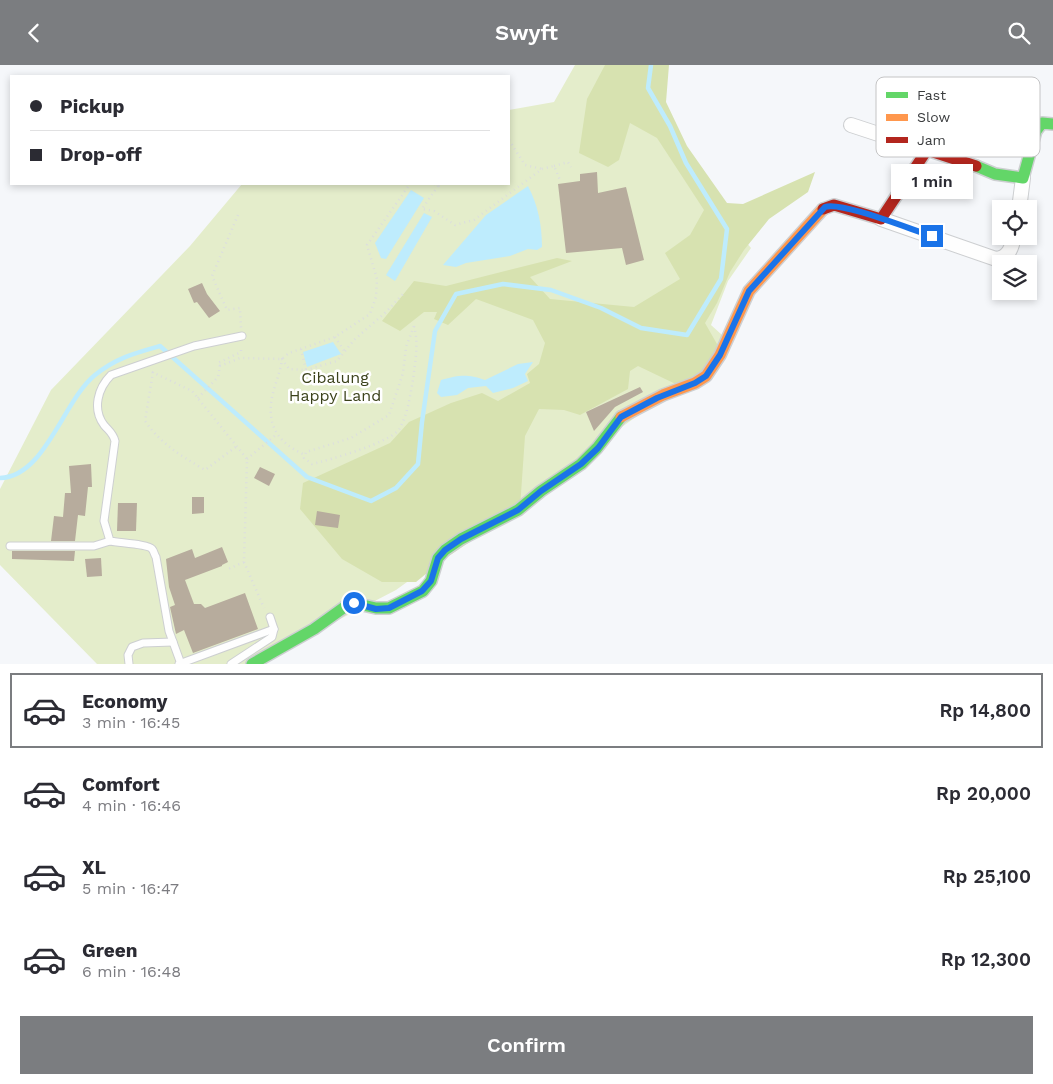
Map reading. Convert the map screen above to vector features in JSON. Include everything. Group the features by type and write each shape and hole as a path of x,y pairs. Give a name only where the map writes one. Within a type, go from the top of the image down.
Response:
{"street":[{"path":"1040,126 1042,123 1053,124"},
{"path":"851,125 876,133"},
{"path":"881,219 922,157"},
{"path":"951,157 995,174 1023,178"},
{"path":"1020,200 1023,178 1029,157"},
{"path":"252,664 314,629 346,605 354,603 376,609 389,608 422,591 431,581 438,558 445,550 461,539 518,510 541,491 581,464 598,448 621,417 657,398 695,383 706,376 720,355 749,291 825,207 834,205 881,219 996,259 1002,259 1010,252 1012,245"}],"lane":[{"path":"110,541 104,521 115,441 99,413 98,394 103,382 111,375 131,367 194,346 242,336"},
{"path":"10,546 94,546 110,541 124,545 145,545 152,548 156,557 169,631 180,664 274,629"},
{"path":"231,664 272,637 274,629 270,617"},
{"path":"129,664 128,655 132,647 143,643 173,642"}],"path":[{"path":"510,142 525,165 542,169"},
{"path":"438,185 422,209 434,211 455,225 474,221 542,169 568,162 571,167"},
{"path":"554,166 560,180"},
{"path":"220,366 240,358 282,359 301,349 335,337 370,314 376,297 376,279 367,245 409,185"},
{"path":"199,397 218,377 220,366 218,363 241,352 240,308 227,310 212,276 238,215"},
{"path":"282,359 289,369 306,370 337,361 354,340 403,294"},
{"path":"282,359 269,408 274,430 283,443 305,455 304,458 312,464 374,444 399,430 408,408 415,367 417,336 414,326 406,347 403,373 389,415 351,438 306,452 305,455"},
{"path":"335,337 345,352"},
{"path":"301,349 306,370"},
{"path":"131,367 153,372 192,391 199,397 237,447 249,458"},
{"path":"153,372 145,421 158,439 179,455 205,470 237,447"},
{"path":"270,617 244,561 249,458 277,434"},
{"path":"226,570 244,561"}],"green space":[{"name":"Cibalung Happy Land","path":"575,65 632,65 637,109 751,248 728,281 711,325 732,344 651,406 396,590 292,644 247,664 97,664 0,565 0,489 51,390 190,246 241,185 510,185 510,110 554,102"},
{"path":"605,65 669,65 666,102 687,146 727,203 743,204 815,172 808,192 769,219 744,250 730,272 717,303 705,323 717,344 713,373 684,388 638,366 630,371 628,389 580,415 564,410 539,409 525,436 520,508 443,560 416,582 382,582 342,559 300,509 303,483 390,443 409,422 451,403 482,393 498,401 530,383 527,374 539,364 545,343 533,320 476,299 448,325 434,319 437,312 424,312 400,331 382,321 414,281 446,286 557,258 572,261 530,277 550,299 634,307 680,279 665,253 690,235 704,210 657,138 630,123 619,160 608,167 579,153 587,99"}],"water":[{"path":"528,186 539,215 542,247 537,250 528,249 510,256 466,263 456,267 443,265 486,215"},
{"path":"411,190 424,198 386,259 381,258 375,243"},
{"path":"424,213 432,217 395,281 386,275"},
{"path":"333,342 341,354 307,367 303,352"},
{"path":"533,362 525,374 528,381 513,388 493,393 486,386 468,388 457,395 441,397 437,393 441,380 463,376 485,380 518,364"}],"building":[{"path":"597,172 598,193 626,187 644,260 626,265 622,248 566,253 558,184 580,181 580,174"},
{"path":"202,283 207,294 220,311 209,318 197,302 194,303 188,289"},
{"path":"640,387 643,392 615,407 594,431 586,412"},
{"path":"91,464 92,487 88,487 85,516 78,515 75,541 51,541 54,516 63,517 65,493 71,493 69,466"},
{"path":"260,467 275,474 269,486 254,478"},
{"path":"192,497 204,497 204,513 192,514"},
{"path":"118,503 137,503 136,531 117,531"},
{"path":"317,511 340,515 338,528 315,525"},
{"path":"222,547 228,562 185,580 194,604 201,604 205,608 245,593 258,629 193,653 184,630 176,634 170,607 175,605 169,587 166,559 192,549 195,558"},
{"path":"12,551 75,551 74,561 12,559"},
{"path":"101,558 102,576 87,577 85,559"}],"waterway":[{"path":"0,478 16,474 29,465 41,452 73,402 95,375 118,360 160,346 307,477 371,501 396,488 418,464 435,331 456,294 503,284 551,290 601,308 641,328 687,335 721,279 727,229 686,163 670,126 648,88 651,65"}],"traffic: fast":[{"path":"1040,126 1042,123 1053,124"},
{"path":"976,166 995,174 1023,178 1029,157"},
{"path":"252,664 314,629 346,606 354,603 376,608 389,608 423,591 431,581 438,558 445,550 461,539 518,510 541,491 581,464 597,448 621,417"}],"traffic: slow":[{"path":"621,417 663,395 695,383 706,376 720,355 749,291 823,209"}],"traffic: jam":[{"path":"823,209 834,205 881,219 922,157"},
{"path":"948,157 976,166"}],"route":[{"path":"354,603 376,609 384,609 399,604 422,591 431,581 438,558 445,550 461,539 518,510 541,491 581,464 598,448 621,417 634,409 695,383 706,376 720,355 749,291 825,207 834,205 932,236"}]}
